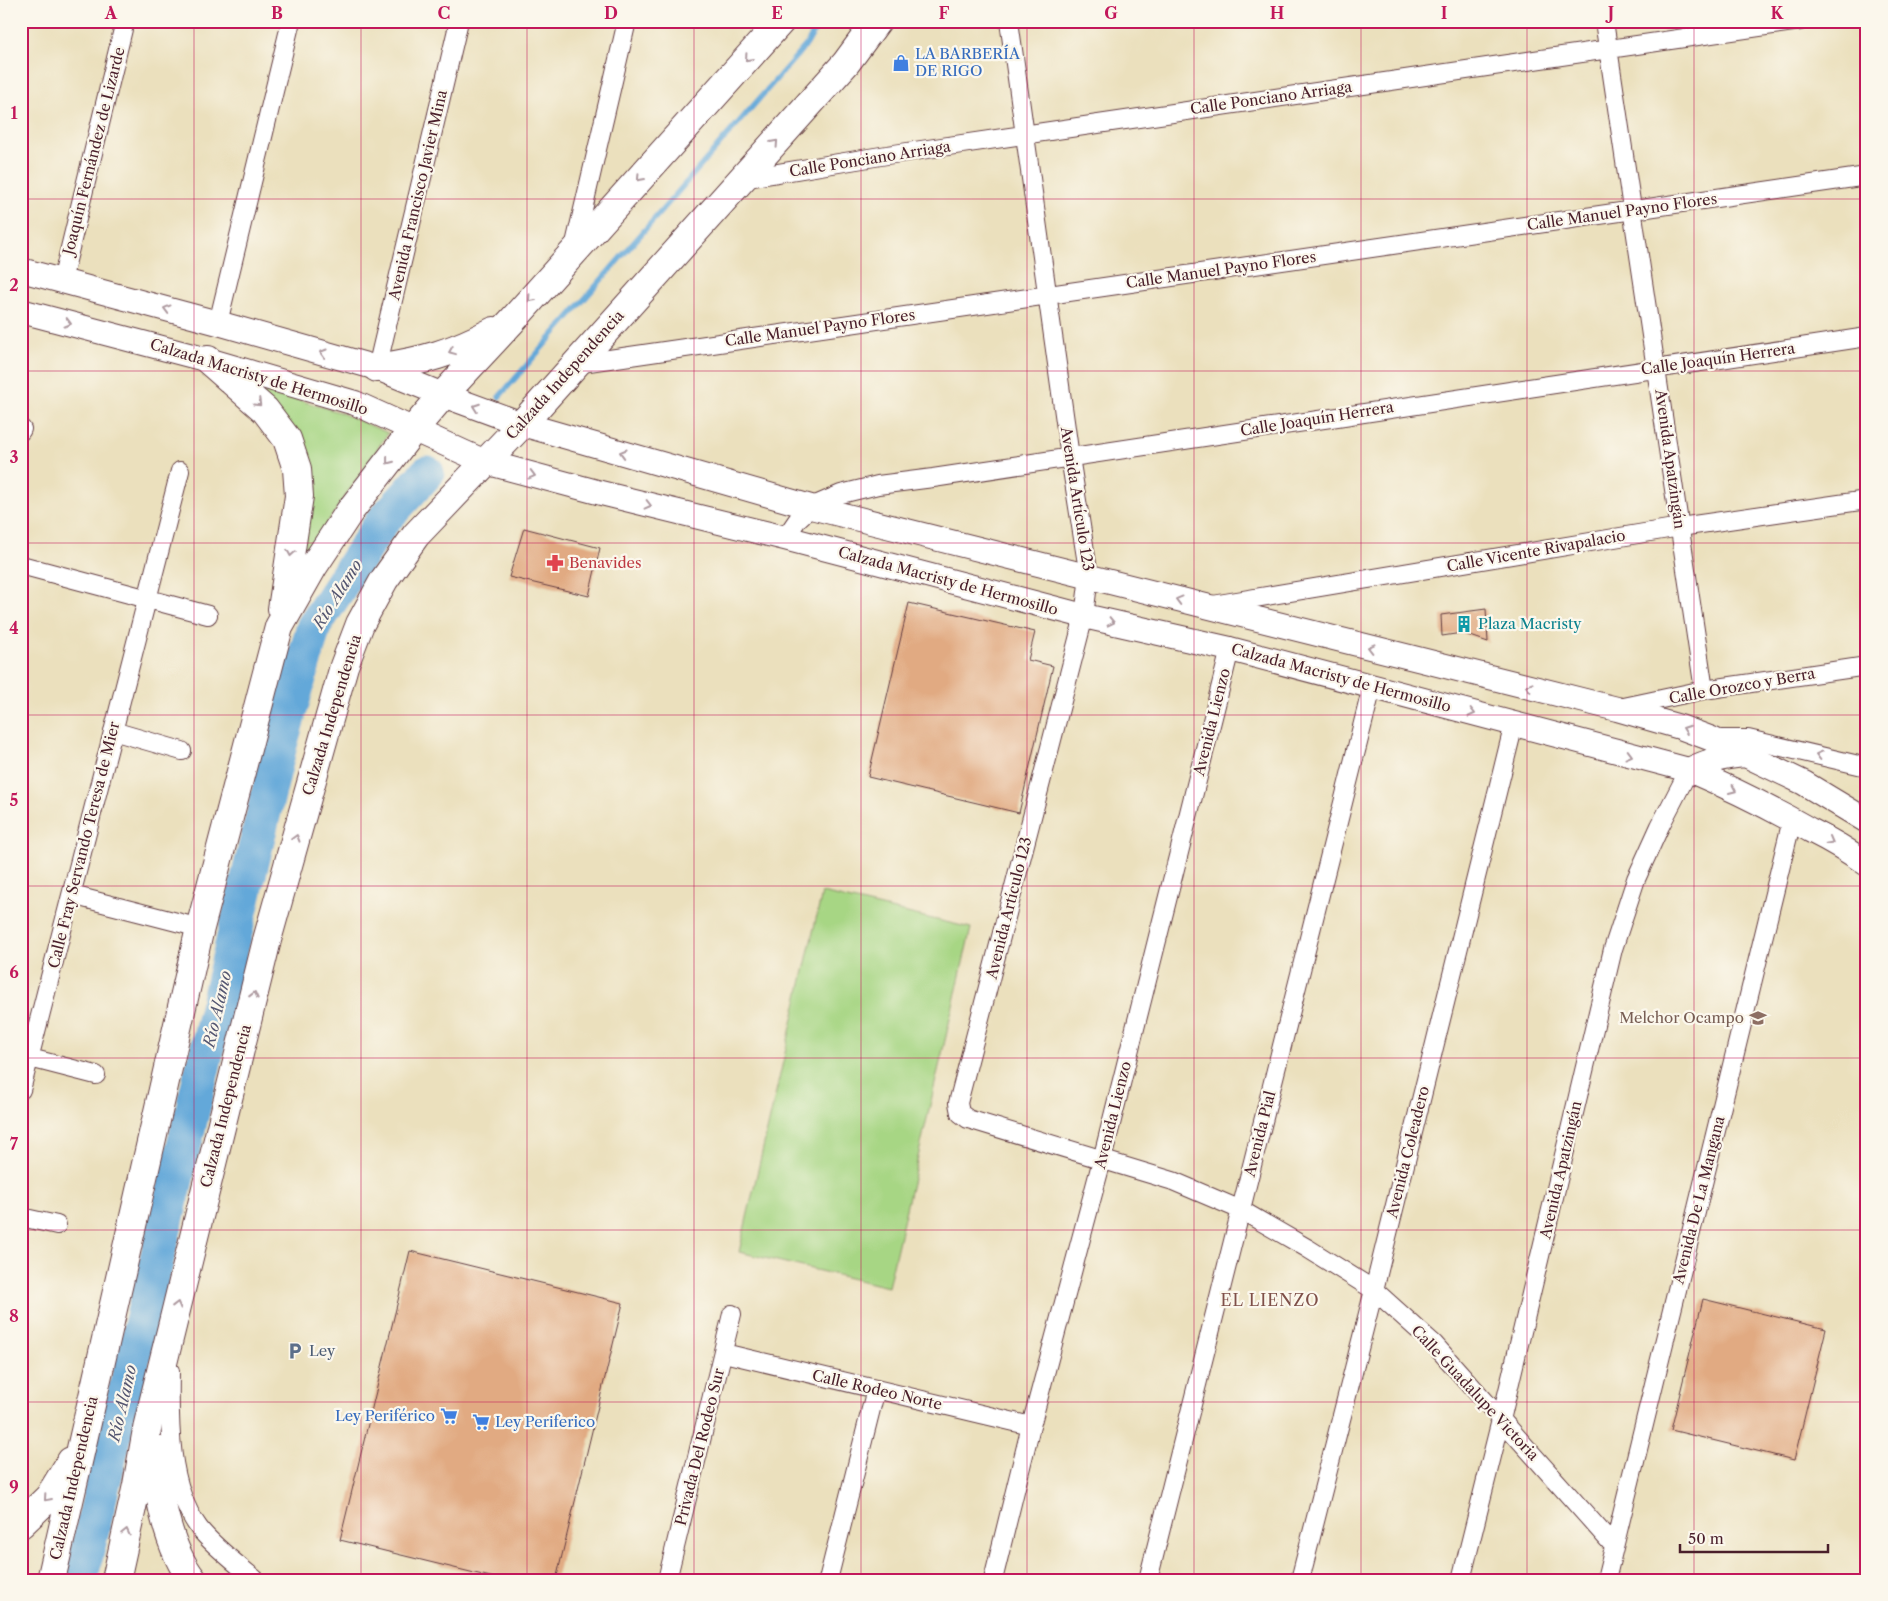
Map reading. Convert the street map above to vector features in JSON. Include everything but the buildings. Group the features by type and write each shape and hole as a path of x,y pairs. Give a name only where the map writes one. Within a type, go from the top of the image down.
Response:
{"main road":[{"name":"Calzada Independencia","path":"51,1580 200,928 279,627 313,567 350,511 414,430 443,395 511,322 781,21"},
{"name":"Calzada Independencia","path":"116,1580 148,1424 267,940 344,666 360,624 384,580 416,535 522,424 742,179 846,63 877,21"},
{"path":"21,270 377,368 522,424 811,507 1617,709 1680,727 1712,739 1804,783 1867,821"},
{"name":"Calzada Macristy de Hermosillo","path":"21,311 208,360 355,403 485,462 1084,616 1230,649 1372,688 1689,770 1732,789 1792,820 1851,852 1867,864"},
{"path":"377,368 416,362 442,355 468,345 511,322"},
{"path":"208,360 265,410 287,439 297,470 299,496 279,627"},
{"path":"1689,770 1722,757 1746,755"},
{"path":"148,1424 160,1501 174,1544 187,1572 193,1580"},
{"path":"21,1524 49,1497 83,1443"}],"street":[{"name":"Joaquín Fernández de Lizarde","path":"62,281 125,21"},
{"path":"218,323 292,21"},
{"name":"Avenida Francisco Javier Mina","path":"377,368 459,21"},
{"path":"572,253 627,21"},
{"name":"Avenida Artículo 123","path":"960,1113 958,1103 1084,616 1089,576 1070,457 1009,21"},
{"name":"Avenida Apatzingán","path":"1604,21 1704,690"},
{"name":"Calle Ponciano Arriaga","path":"742,179 1026,135 1800,21"},
{"name":"Calle Manuel Payno Flores","path":"575,364 1867,176"},
{"name":"Calle Joaquín Herrera","path":"785,538 798,519 811,507 841,494 878,485 1867,337"},
{"name":"Calle Fray Servando Teresa de Mier","path":"21,1090 180,470"},
{"name":"Calle Vicente Rivapalacio","path":"1205,607 1680,527 1867,500"},
{"path":"21,565 208,616"},
{"name":"Avenida Lienzo","path":"993,1580 1031,1426 1102,1160 1230,649"},
{"name":"Calle Orozco y Berra","path":"1617,709 1704,690 1867,666"},
{"name":"Avenida Pial","path":"1148,1580 1372,688"},
{"name":"Avenida Coleadero","path":"1300,1580 1514,724"},
{"path":"113,732 182,751"},
{"path":"1712,739 1748,739 1867,767"},
{"name":"Avenida Apatzingán","path":"1461,1580 1502,1420 1613,949 1636,879 1660,826 1689,770"},
{"name":"Avenida De La Mangana","path":"1606,1580 1792,820"},
{"path":"72,895 200,928"},
{"path":"30,1058 96,1075"},
{"name":"Calle Guadalupe Victoria","path":"960,1113 968,1119 1173,1181 1241,1210 1374,1290 1434,1344 1614,1546"},
{"path":"21,1216 57,1225"},
{"name":"Privada Del Rodeo Sur","path":"667,1580 732,1314"},
{"path":"171,1332 170,1416 174,1459 184,1501 199,1528 236,1564 256,1580"},
{"name":"Calle Rodeo Norte","path":"724,1353 1031,1426"},
{"path":"828,1580 876,1389"}],"green space":[{"path":"255,387 339,412 388,433 299,564 310,464"},
{"path":"822,893 971,928 888,1287 739,1252"}],"waterway":[{"path":"499,397 807,44 820,21"},
{"name":"Río Alamo","path":"80,1580 280,745 314,626 382,522 427,473"}],"place":[{"name":"LA BARBERÍA DE RIGO","path":"901,63"},
{"name":"Benavides","path":"555,563"},
{"name":"Plaza Macristy","path":"1464,624"},
{"name":"Melchor Ocampo","path":"1758,1018"},
{"name":"Ley","path":"295,1351"},
{"name":"Ley Periférico","path":"449,1416"},
{"name":"Ley Periferico","path":"481,1422"}],"district":[{"name":"EL LIENZO","path":"1270,1300"}]}
